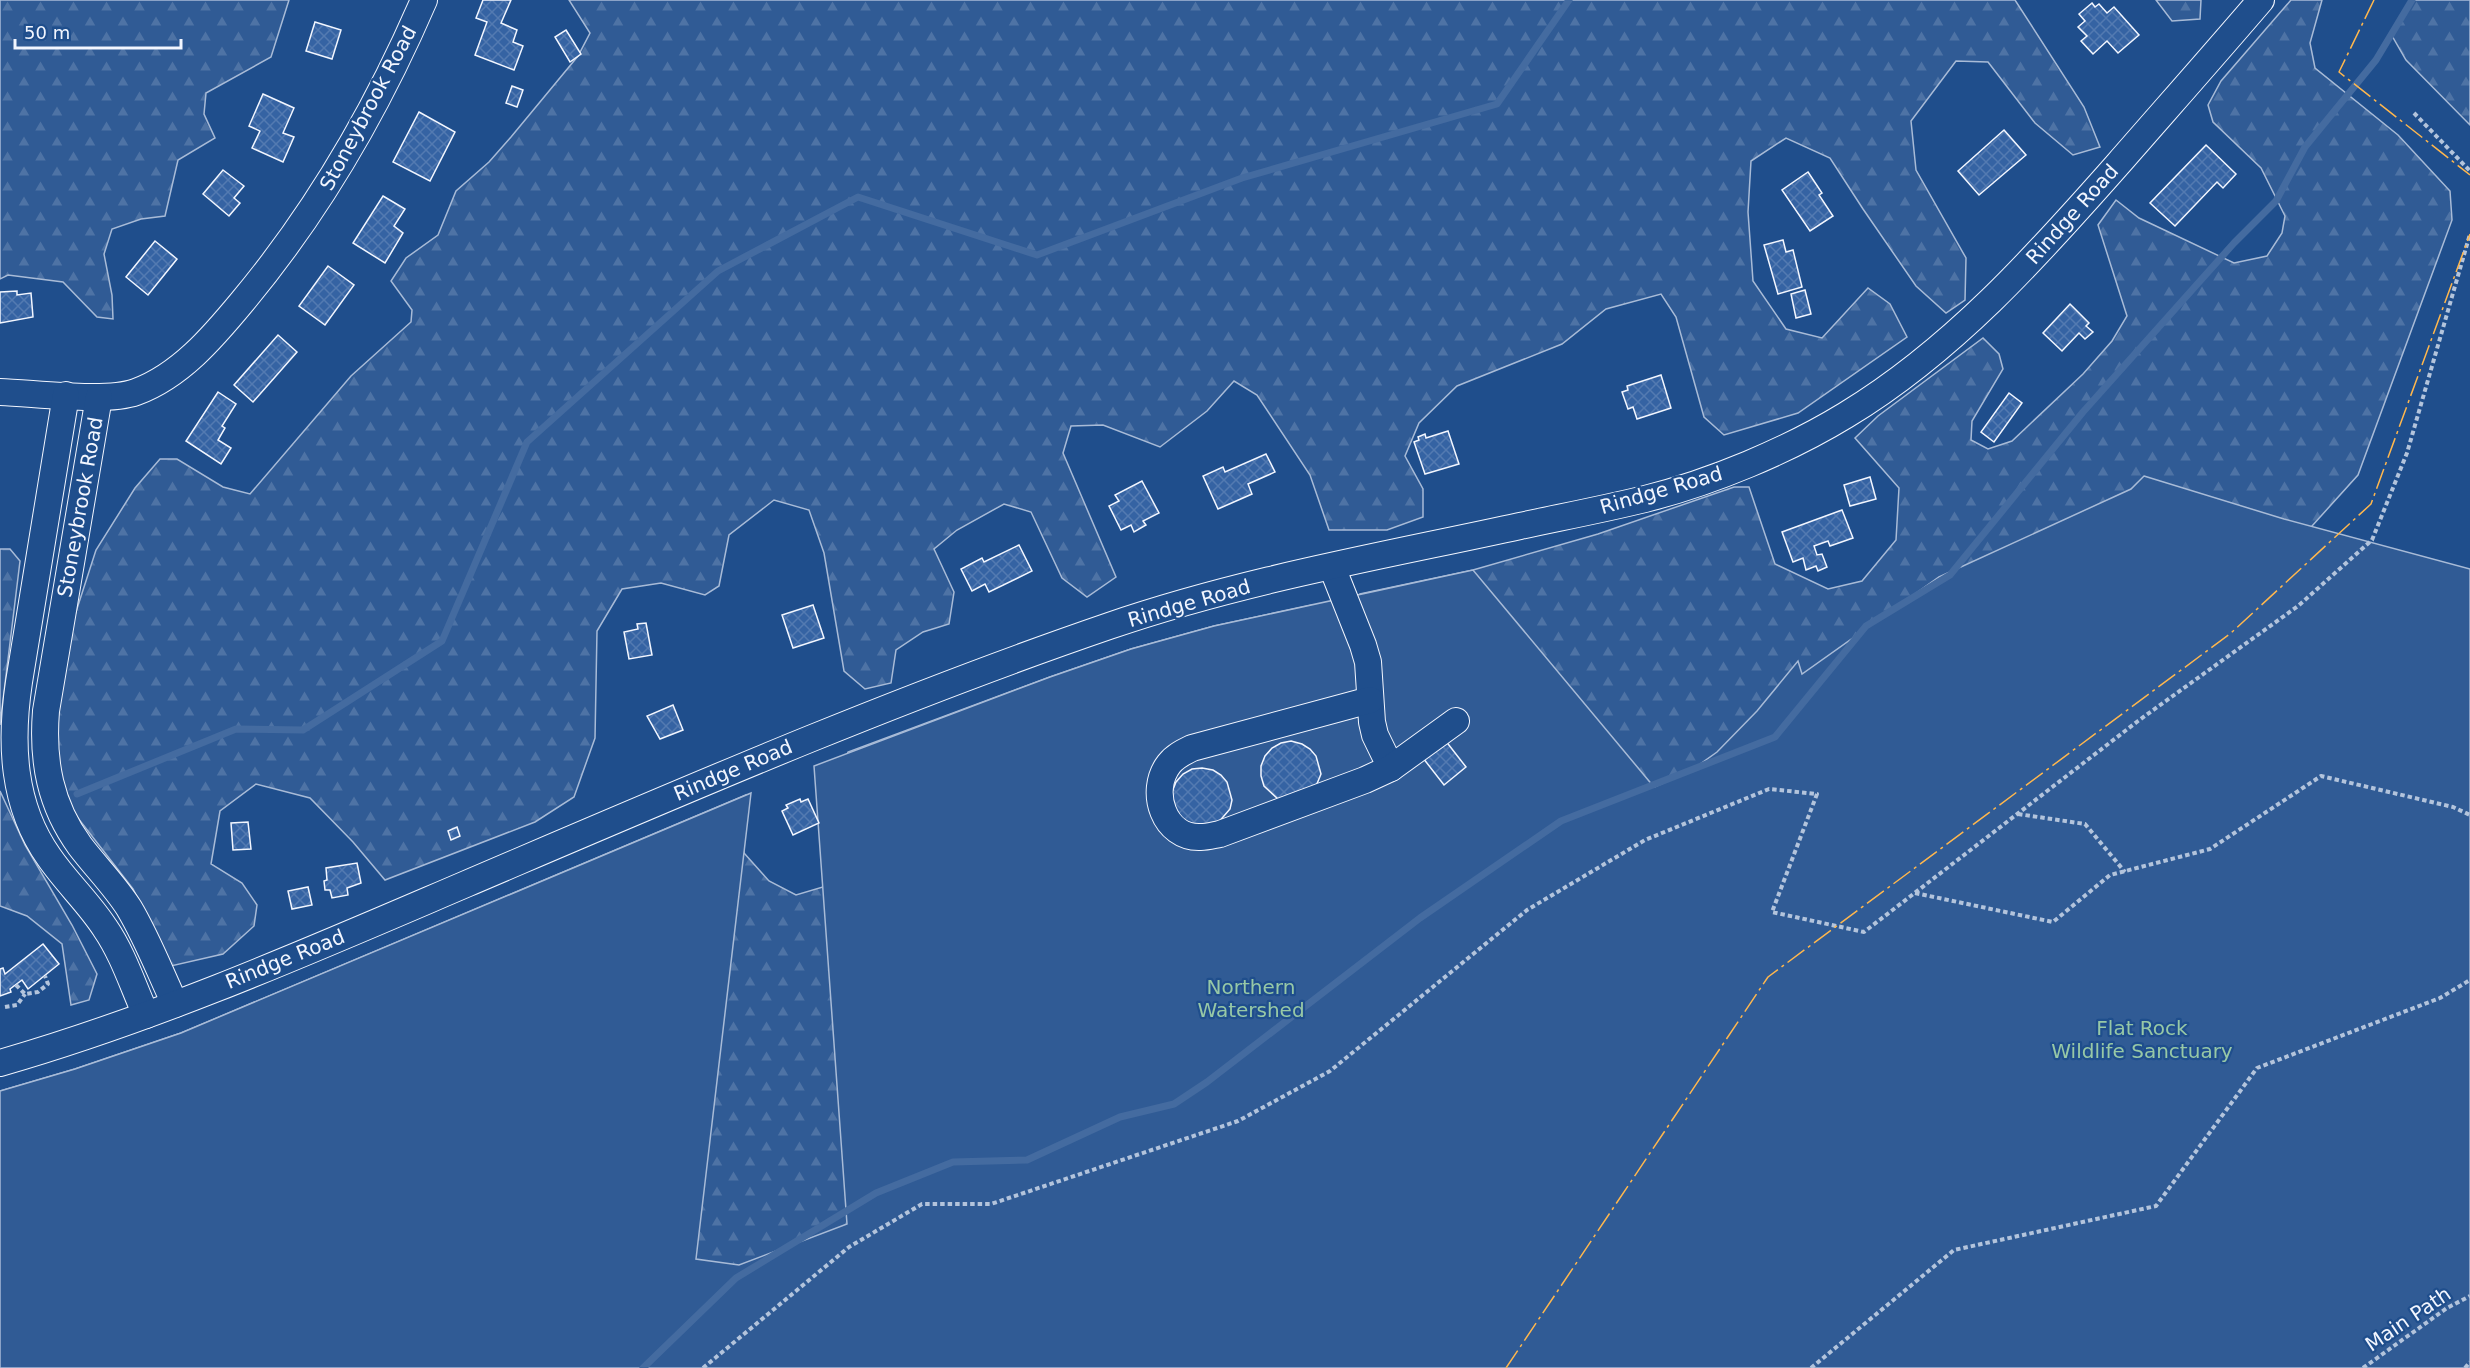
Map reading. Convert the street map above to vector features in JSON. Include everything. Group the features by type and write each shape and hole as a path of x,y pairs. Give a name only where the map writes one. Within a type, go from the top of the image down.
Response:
{"street":[{"name":"Stoneybrook Road","path":"175,1004 129,908 81,847 67,825 54,799 47,776 44,739 46,711 99,396 137,392 172,373 209,339 270,270 315,206 361,130 424,0"},
{"name":"Rindge Road","path":"0,1063 175,1004 399,912 760,757 1112,625 1225,590 1651,498 1721,474 1782,449 1844,417 1907,375 1982,310 2049,243 2261,0"},
{"path":"0,392 99,396"},
{"name":"Stoneybrook Road","path":"66,395 15,707 13,728 15,764 24,807 36,836 50,859 107,931 146,1015"},
{"path":"1332,567 1368,662 1375,735 1391,768"},
{"path":"1370,700 1192,748 1179,755 1168,765 1161,780 1159,798 1164,815 1175,829 1187,835 1200,838 1220,834 1365,780 1391,768 1456,721"}],"path":[{"path":"2414,113 2470,171"},
{"path":"703,1368 849,1247 922,1204 991,1204 1238,1121 1330,1071 1527,910 1645,840 1769,789 1817,794 1772,912 1864,932 2147,714 2298,606 2372,540 2407,453 2470,234"},
{"path":"1914,893 2053,922 2110,875 2210,849 2321,776 2453,807 2470,815"},
{"path":"2018,814 2085,824 2125,872"},
{"path":"5,1007 17,1005 25,994 38,992 44,988 48,984 45,976"},
{"path":"1811,1368 1954,1250 2156,1206 2257,1068 2440,998 2470,980"},
{"path":"16,985 25,994"},
{"name":"Main Path","path":"2363,1368 2447,1308 2470,1296"},
{"path":"2465,1368 2470,1362"}],"green space":[{"path":"0,0 289,0 271,57 206,93 204,114 215,138 178,160 165,216 141,219 112,229 104,254 112,295 113,319 97,317 63,282 8,275 0,279"},
{"path":"569,0 2015,0 2084,107 2100,147 2073,155 2035,123 1988,62 1956,61 1911,121 1916,170 1966,258 1965,300 1946,313 1916,286 1830,158 1786,138 1751,161 1748,212 1753,281 1786,329 1822,338 1868,288 1890,304 1907,337 1798,413 1724,435 1704,417 1676,317 1661,294 1606,309 1562,344 1457,386 1419,423 1405,456 1423,489 1423,517 1387,530 1329,530 1310,475 1257,395 1234,381 1207,411 1160,447 1103,425 1071,426 1063,453 1116,577 1087,597 1062,578 1031,512 1004,504 957,530 934,549 954,592 949,624 923,632 896,650 891,683 865,689 844,671 824,553 809,510 774,500 729,535 719,586 705,595 661,583 622,589 597,631 595,738 574,797 535,822 385,880 353,842 310,798 256,784 220,811 211,864 242,883 257,905 254,926 223,954 171,966 133,889 67,804 51,727 62,655 96,550 135,488 160,459 177,459 223,487 250,494 351,376 411,322 412,310 391,281 406,258 438,235 456,191 489,162 578,56 590,33"},
{"path":"2156,0 2201,0 2200,19 2172,21"},
{"name":"Northern Watershed","path":"2291,0 2322,0 2310,43 2315,68 2398,135 2450,191 2452,220 2358,475 2312,526 1469,1368 80,1368 0,1091 75,1069 181,1033 746,795 744,853 769,881 796,895 823,887 828,812 848,752 1131,649 1214,626 1312,605 1333,618 1360,594 1473,570 1598,534 1734,487 1749,487 1775,564 1828,589 1862,581 1896,540 1899,488 1855,438 1878,416 1983,338 1999,354 2003,369 1972,421 1971,440 1988,449 2012,441 2083,374 2112,341 2127,316 2098,225 2116,200 2139,218 2234,263 2267,256 2282,233 2285,216 2261,168 2213,122 2208,105 2221,81"},
{"path":"2412,0 2470,0 2470,125 2406,60 2391,34"},
{"path":"0,549 10,549 20,561 0,725"},
{"path":"0,791 25,845 72,925 97,974 89,1000 71,1005 62,944 27,916 0,906"}],"shaded area":[{"name":"Northern Watershed","path":"2144,476 2284,519 2470,569 2470,1368 0,1368 0,1091 75,1069 181,1033 751,793 696,1259 739,1265 847,1224 814,766 1131,649 1214,626 1473,570 1654,787 1689,772 1717,752 1757,711 1798,661 1802,674 1939,577 2131,489"}],"building":[{"path":"483,0 511,0 501,23 517,30 513,42 523,46 514,70 475,55 487,22 476,18"},
{"path":"2092,3 2095,7 2099,4 2107,13 2114,7 2139,35 2118,53 2107,41 2093,54 2081,41 2087,36 2078,27 2085,21 2079,14"},
{"path":"315,22 341,30 332,59 306,51"},
{"path":"566,30 581,54 570,62 555,37"},
{"path":"512,86 523,90 517,107 506,103"},
{"path":"263,94 294,108 283,133 294,137 283,162 252,148 260,131 249,126"},
{"path":"419,112 455,132 430,181 393,162"},
{"path":"2004,130 2026,155 1979,195 1958,171"},
{"path":"2206,145 2236,174 2223,188 2217,182 2175,226 2150,203"},
{"path":"223,170 244,186 234,198 240,203 229,216 203,194"},
{"path":"1808,172 1833,216 1810,231 1782,190"},
{"path":"383,196 405,209 394,226 403,233 385,263 353,243"},
{"path":"1783,240 1786,252 1793,250 1802,287 1778,294 1764,245"},
{"path":"155,241 177,259 148,295 126,277"},
{"path":"328,266 354,285 325,325 299,306"},
{"path":"1805,290 1811,314 1796,318 1791,294"},
{"path":"17,291 17,295 31,293 33,317 0,323 0,292"},
{"path":"2070,304 2089,323 2086,326 2093,332 2085,339 2079,333 2062,351 2043,333"},
{"path":"278,335 297,352 253,402 234,385"},
{"path":"1661,375 1671,408 1637,419 1633,407 1628,409 1622,392 1628,390 1627,386"},
{"path":"218,392 236,404 222,426 225,428 218,440 231,448 221,464 186,441"},
{"path":"2009,393 2022,403 1994,442 1981,432"},
{"path":"1448,431 1459,464 1425,474 1414,442 1425,434 1426,438"},
{"path":"1266,454 1275,472 1248,484 1252,494 1218,509 1203,476 1223,467 1225,472"},
{"path":"1870,477 1876,499 1850,506 1844,485"},
{"path":"1142,481 1159,513 1143,521 1146,525 1134,532 1131,525 1121,530 1109,506 1119,501 1115,495"},
{"path":"1842,510 1853,538 1830,546 1828,541 1814,546 1817,555 1822,554 1827,567 1818,571 1816,566 1806,570 1803,558 1793,562 1782,532"},
{"path":"1019,545 1032,571 989,592 985,584 972,591 961,569 982,558 984,562"},
{"path":"813,605 824,638 793,648 782,615"},
{"path":"646,623 652,655 629,659 624,632 638,629 637,624"},
{"path":"673,705 683,730 660,739 647,716"},
{"path":"1445,740 1466,767 1444,785 1423,758"},
{"path":"1291,741 1310,749 1316,756 1321,774 1314,791 1279,800 1264,786 1261,766 1265,756 1272,748"},
{"path":"1192,769 1213,770 1221,775 1227,782 1232,800 1230,809 1217,824 1190,826 1175,812 1172,792 1176,782 1183,774"},
{"path":"800,799 801,802 808,799 819,823 793,835 782,811 788,808 786,805"},
{"path":"248,822 251,849 233,850 231,823"},
{"path":"457,827 460,836 451,840 448,831"},
{"path":"357,863 361,883 347,888 348,895 332,898 330,890 325,890 326,868"},
{"path":"308,887 312,905 292,909 288,891"},
{"path":"43,944 59,964 28,989 22,980 10,989 11,992 0,996 0,969 3,968 5,974"}],"waterway":[{"path":"77,794 236,729 303,730 442,641 527,442 718,271 858,197 1037,255 1242,178 1497,104 1569,0"},
{"path":"643,1368 736,1278 876,1193 953,1162 1027,1160 1120,1117 1174,1104 1207,1082 1420,918 1561,821 1775,737 1866,626 1950,575 2083,412 2234,243 2276,201 2305,147 2376,60 2412,0"}],"power":[{"path":"2374,0 2339,72 2470,175"},
{"path":"1506,1368 1768,977 2231,633 2371,504 2470,234"}],"park label":[{"name":"Flat Rock Wildlife Sanctuary","path":"2142,1040"}]}
